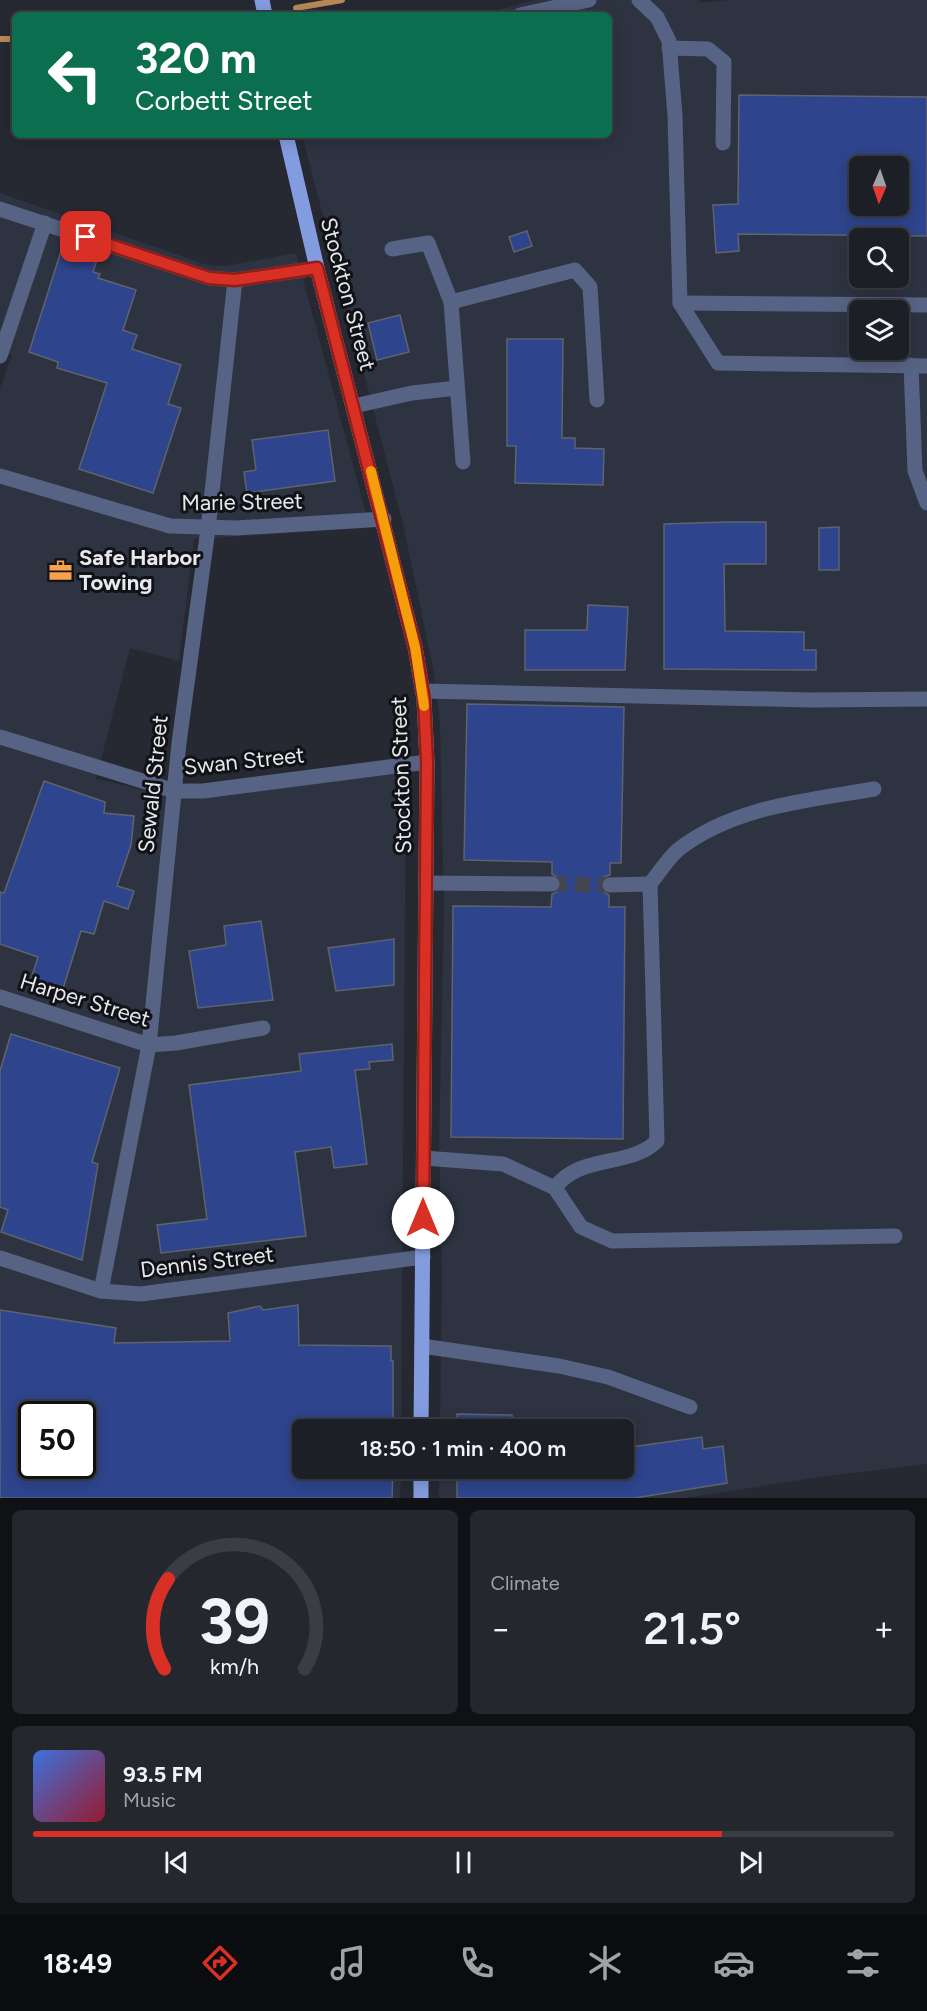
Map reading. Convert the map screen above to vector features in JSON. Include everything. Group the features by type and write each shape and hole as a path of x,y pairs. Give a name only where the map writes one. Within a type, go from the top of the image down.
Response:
{"main road":[{"name":"Stockton Street","path":"287,138 317,268 384,519 423,691 427,762 421,1419"},
{"path":"421,1479 421,1498"}],"street":[{"path":"534,12 589,0"},
{"path":"639,0 657,17 669,48 675,116 680,303 718,363 927,366"},
{"path":"669,48 708,49 724,62 723,143"},
{"path":"0,209 209,278 235,280 317,268"},
{"path":"0,356 45,224"},
{"path":"392,249 428,243 451,302 463,462"},
{"path":"451,302 575,270 590,287 597,400"},
{"name":"Sewald Street","path":"101,1291 149,1045 175,790 208,529 235,280"},
{"path":"680,303 927,304"},
{"path":"911,365 915,471 927,502"},
{"path":"354,406 412,393 458,388"},
{"name":"Marie Street","path":"0,476 170,526 208,529 384,519"},
{"path":"423,691 811,700 927,699"},
{"name":"Swan Street","path":"0,737 175,790 203,790 427,762"},
{"path":"555,1188 562,1178 577,1170 647,1150 657,1141 650,885 678,850 723,824 782,803 874,789"},
{"path":"426,883 552,884"},
{"path":"610,885 650,885"},
{"name":"Harper Street","path":"0,997 149,1045 176,1043 263,1028"},
{"path":"424,1158 503,1164 555,1188 581,1227 612,1241 894,1236"},
{"name":"Dennis Street","path":"0,1258 101,1291 141,1294 423,1257"},
{"path":"422,1346 559,1366 608,1377 690,1407"}],"shaded area":[{"path":"535,0 699,0 700,3 728,0 927,0 927,1464 819,1477 686,1498 439,1498 439,1479 634,1479 634,1419 440,1419 442,1277 439,1145 444,909 440,725 434,673 403,524 303,138 612,138 612,12 490,12"},
{"path":"0,193 207,265 226,266 296,253 370,528 194,539 179,661 130,648 96,779 167,795 406,771 401,1419 292,1419 292,1479 401,1479 400,1498 0,1498 0,388 12,355 0,351"}],"building":[{"path":"739,95 927,97 927,236 909,236 909,228 849,228 849,235 738,234 739,251 716,253 713,205 738,204"},
{"path":"527,231 532,246 514,252 509,237"},
{"path":"62,248 97,260 93,272 100,274 98,278 136,290 123,330 137,335 132,349 181,365 168,404 181,408 153,493 79,469 107,383 57,368 58,362 29,352"},
{"path":"400,315 409,352 377,360 368,323"},
{"path":"507,339 563,339 562,438 575,438 575,448 604,449 603,485 515,483 516,446 507,446"},
{"path":"328,430 335,481 247,493 244,472 256,470 252,440"},
{"path":"766,522 766,564 724,564 725,631 804,632 804,650 816,650 816,670 664,669 664,524"},
{"path":"839,527 839,570 819,570 819,528"},
{"path":"588,605 628,607 625,670 525,670 525,630 587,630"},
{"path":"467,704 624,707 621,863 610,863 610,875 604,877 600,885 602,891 609,895 609,907 625,907 623,1139 451,1137 453,906 551,907 552,894 557,892 562,885 560,879 552,874 552,862 464,860"},
{"path":"44,781 105,802 104,813 134,816 131,845 117,886 134,891 128,909 104,901 94,934 81,931 62,992 30,982 38,957 0,944 0,892 4,893"},
{"path":"261,921 273,1000 198,1008 189,951 226,945 224,926"},
{"path":"394,939 394,985 336,991 328,948"},
{"path":"11,1034 120,1068 92,1162 98,1164 82,1260 1,1232 8,1210 0,1207 0,1071"},
{"path":"392,1044 393,1060 369,1062 370,1069 355,1070 367,1164 334,1168 331,1147 295,1152 306,1236 161,1253 157,1225 207,1219 189,1085 301,1071 299,1054"},
{"path":"298,1305 299,1345 391,1346 393,1419 292,1419 292,1479 393,1479 392,1498 0,1498 0,1310 116,1328 114,1343 230,1341 228,1313 260,1306 263,1310"},
{"path":"457,1414 512,1415 512,1419 457,1419"},
{"path":"702,1437 703,1449 723,1446 727,1483 635,1498 457,1498 457,1479 634,1479 634,1447"}],"waterway":[{"path":"296,8 342,0"},
{"path":"0,39 12,39"}],"tunnel":[{"path":"552,884 610,885"}],"slow traffic":[{"path":"371,471 415,647 424,706"}],"place":[{"name":"Safe Harbor Towing","path":"61,570"}],"route":[{"path":"86,237 209,278 235,280 317,268 384,519 415,647 424,699 427,762 423,1218"}]}
